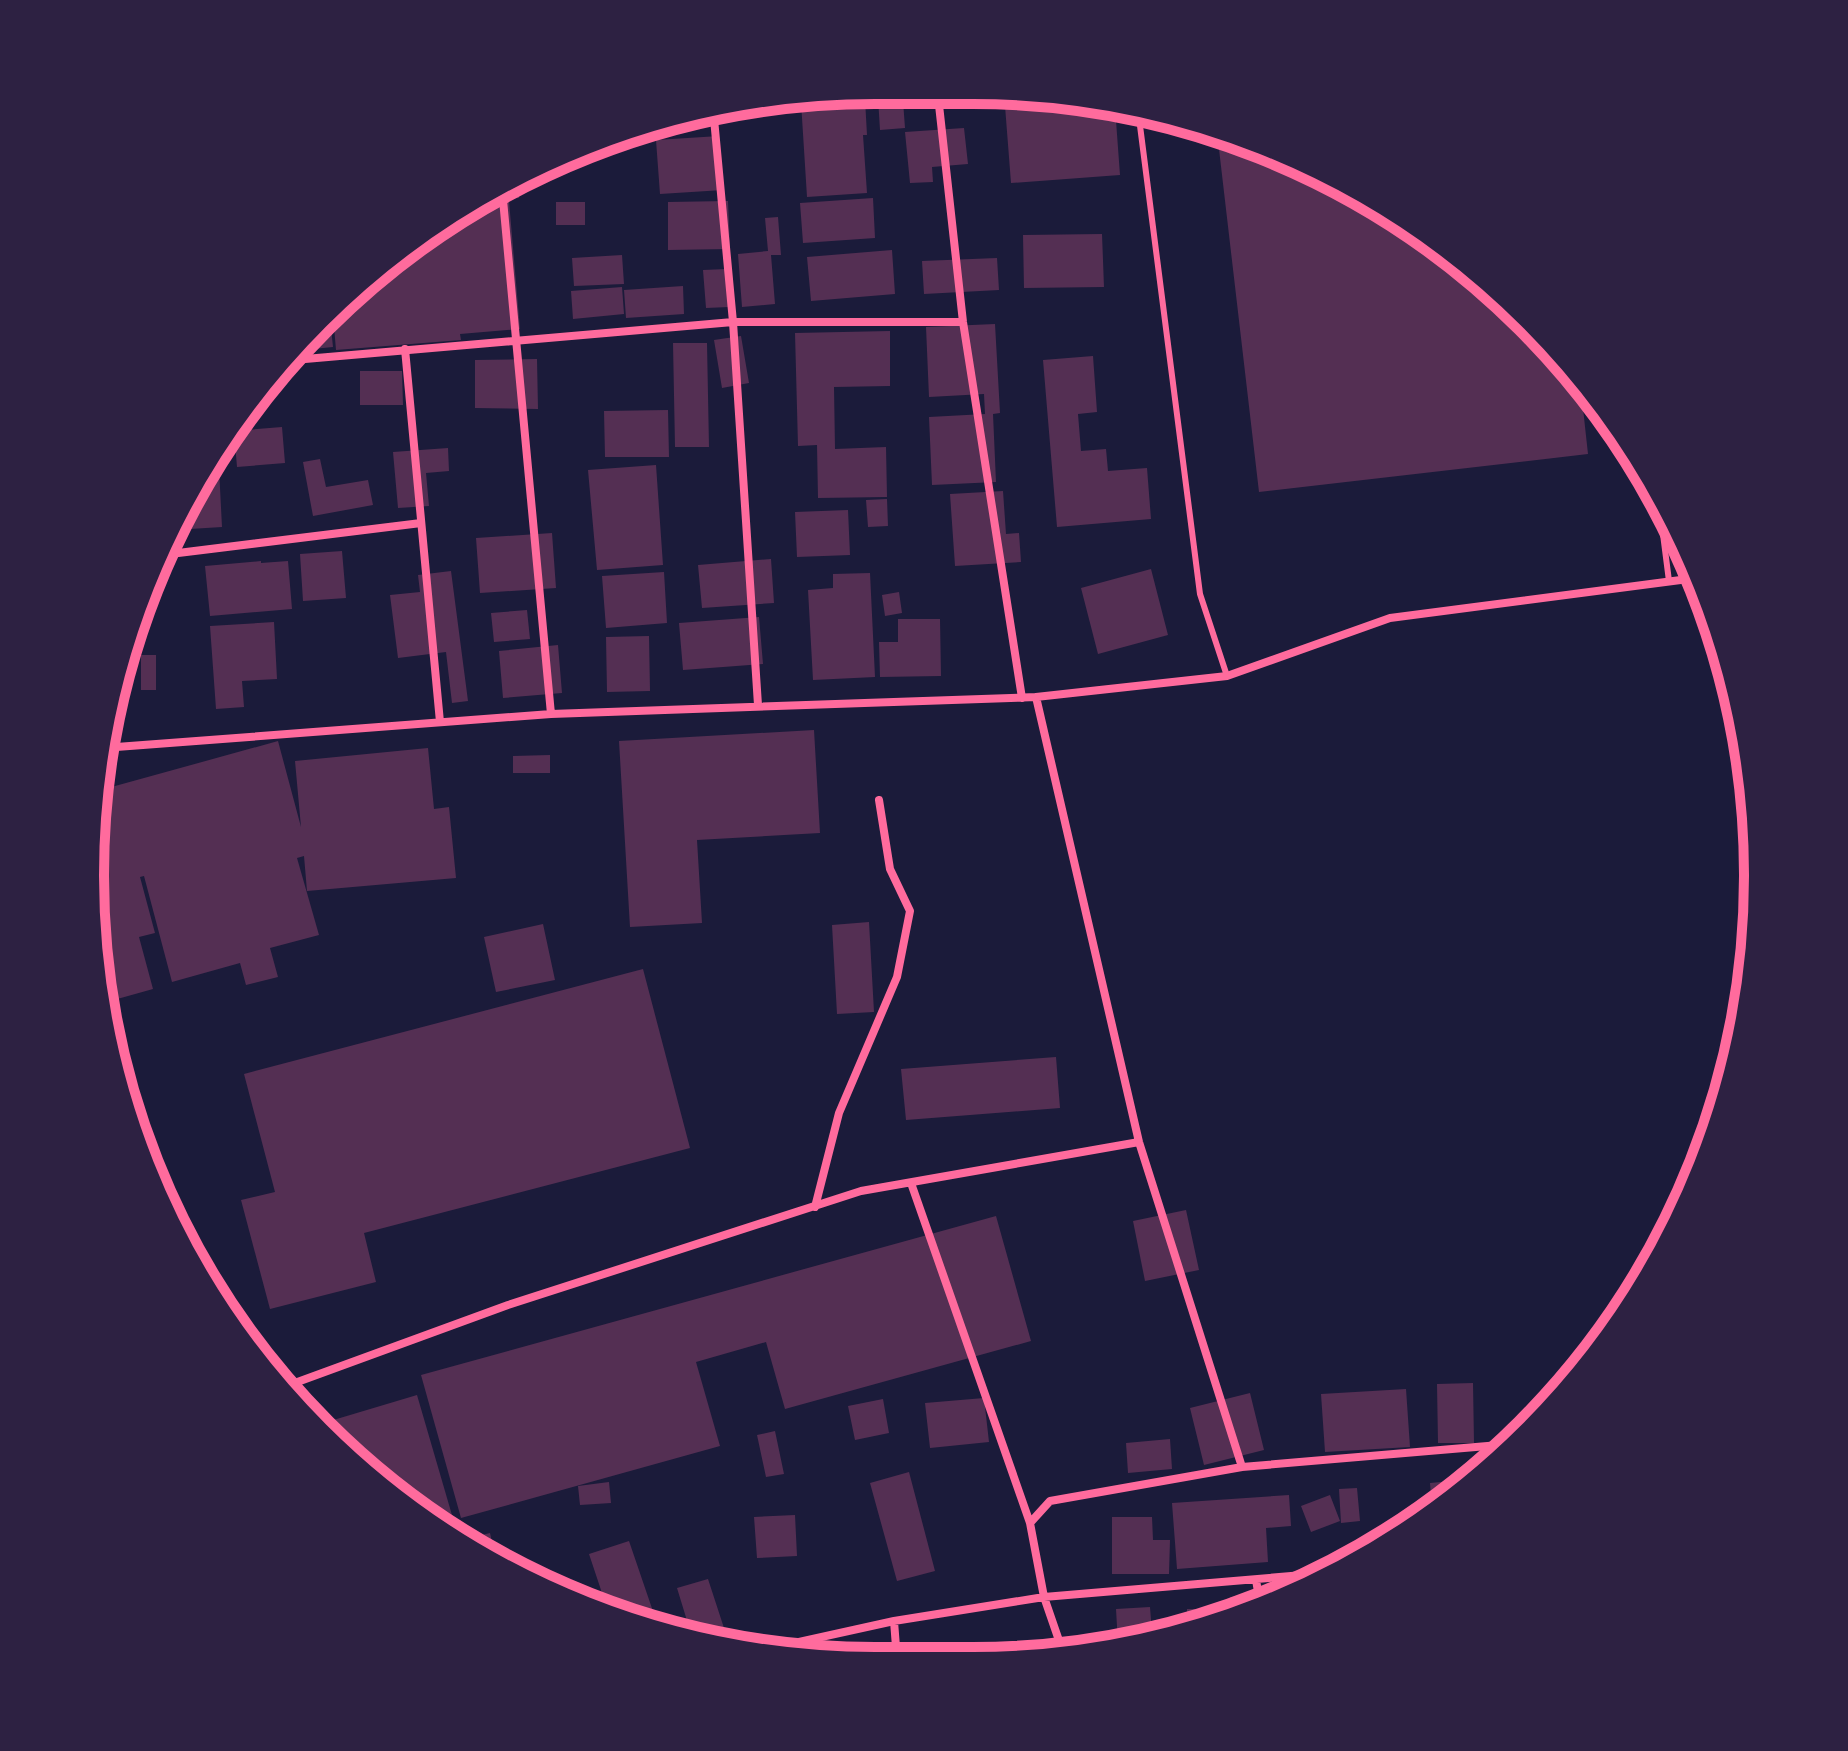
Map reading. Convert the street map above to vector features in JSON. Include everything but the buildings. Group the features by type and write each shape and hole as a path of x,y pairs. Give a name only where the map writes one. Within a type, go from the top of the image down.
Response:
{"street":[{"path":"939,104 963,322 1022,698"},
{"path":"714,121 733,322 758,705"},
{"path":"503,200 551,714"},
{"path":"303,359 733,322 963,322"},
{"path":"405,349 440,722"},
{"path":"175,553 421,523"},
{"path":"115,747 551,714 1036,697 1227,676 1390,618 1685,579"},
{"path":"1036,697 1139,1142 1242,1467"},
{"path":"815,1207 839,1113 897,977 910,911 890,869 879,800"},
{"path":"294,1383 508,1305 861,1191 1139,1142"},
{"path":"911,1183 1030,1523 1044,1597 1059,1641"},
{"path":"1030,1523 1050,1501 1242,1467 1492,1446"},
{"path":"797,1642 894,1621 1044,1597 1294,1576"},
{"path":"1256,1580 1258,1592"},
{"path":"894,1621 896,1647"}],"lane":[{"path":"1140,123 1200,594 1227,676"},
{"path":"1663,531 1669,581"}]}
